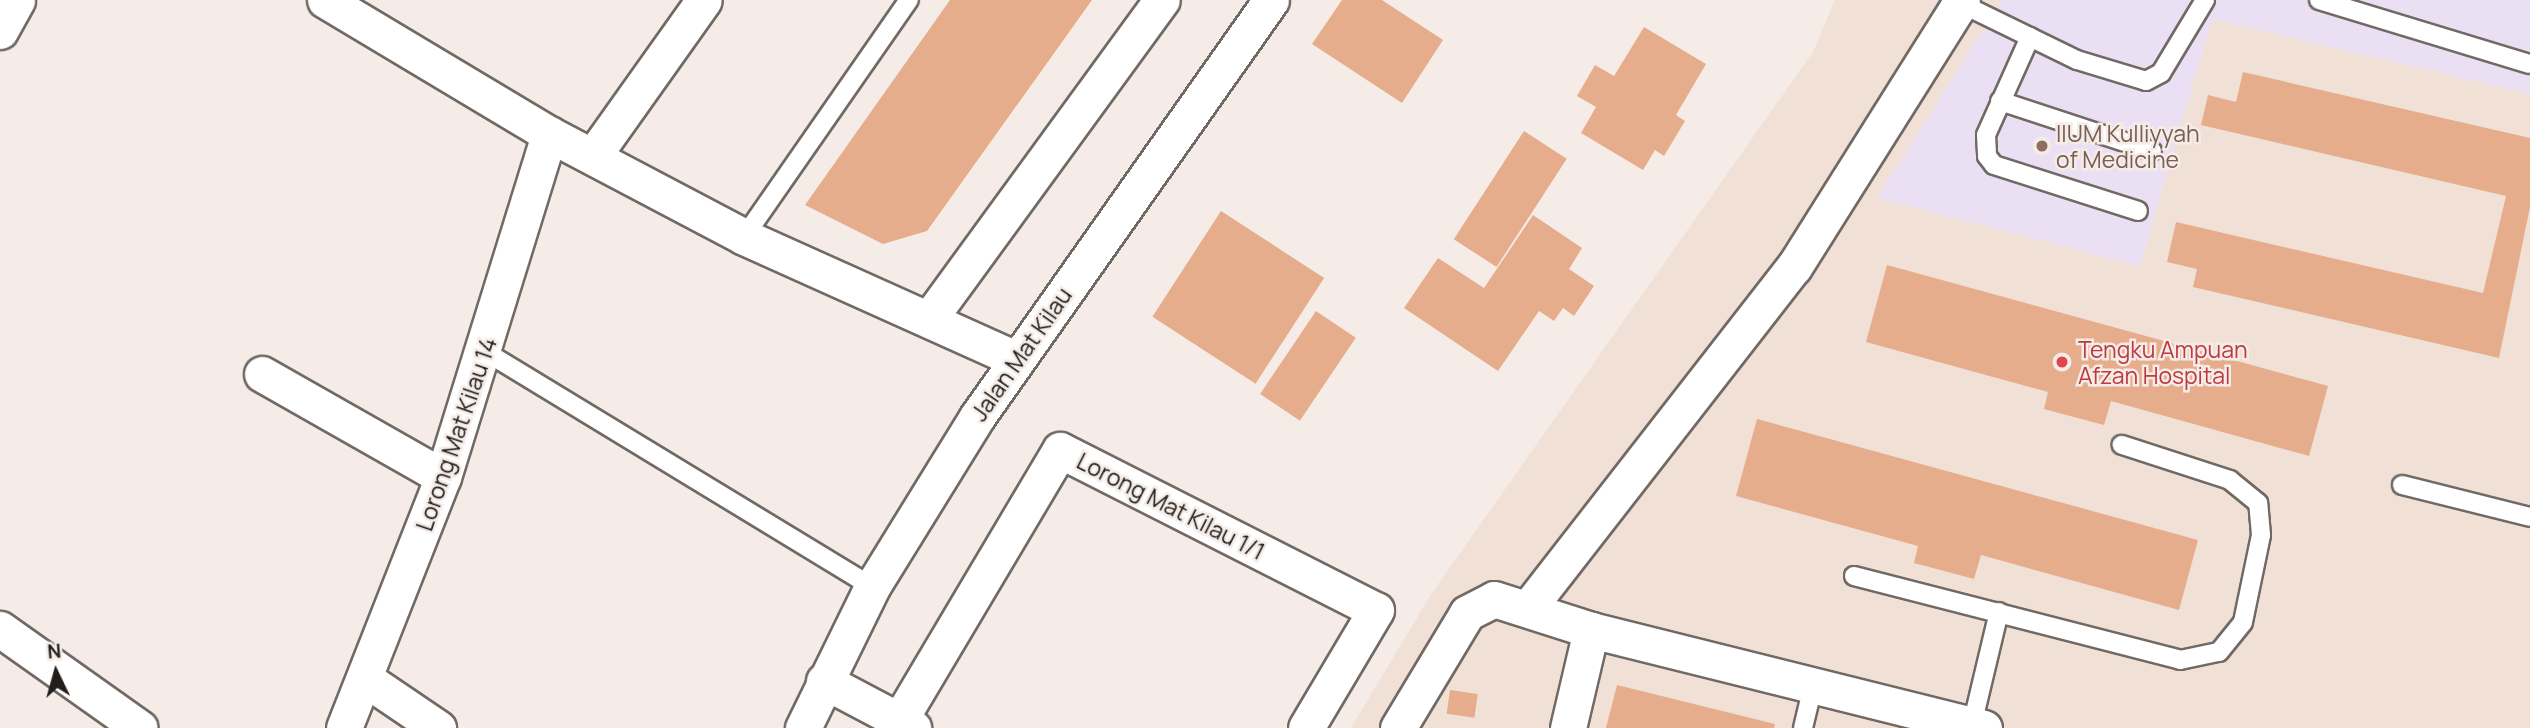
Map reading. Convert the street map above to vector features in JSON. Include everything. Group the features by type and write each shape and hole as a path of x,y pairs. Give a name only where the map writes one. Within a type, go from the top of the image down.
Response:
{"street":[{"path":"0,30 16,0"},
{"path":"325,0 549,134 744,237 1016,359"},
{"path":"593,156 704,0"},
{"path":"929,318 1162,0"},
{"name":"Jalan Mat Kilau","path":"803,728 872,587 1016,359 1271,0"},
{"path":"1529,607 1794,267 1961,2"},
{"name":"Lorong Mat Kilau 14","path":"344,728 367,680 443,477 486,352 549,134"},
{"path":"262,374 443,477"},
{"name":"Lorong Mat Kilau 1/1","path":"906,724 1060,450 1376,610 1306,728"},
{"path":"1398,728 1467,613 1494,599 1529,607 1591,630 1978,726"},
{"path":"0,629 140,728"},
{"path":"1568,728 1591,630"},
{"path":"367,680 438,728"},
{"path":"824,681 906,724"}],"lane":[{"path":"744,237 909,0"},
{"path":"1961,2 2030,37 2146,81 2161,74 2205,0"},
{"path":"2319,0 2530,64"},
{"path":"2030,37 1986,135 1994,165 2138,211"},
{"path":"2000,101 2152,151"},
{"path":"486,352 872,587"},
{"path":"1854,576 2180,660 2219,652 2243,622 2261,535 2258,503 2230,480 2122,445"},
{"path":"2402,485 2530,517"},
{"path":"1978,726 1999,612"},
{"path":"1803,728 1813,686"}],"shaded area":[{"name":"Tengku Ampuan Afzan Hospital","path":"1835,0 2002,0 1878,198 2140,266 2212,19 2530,94 2530,728 1351,728 1432,593 1813,52"},
{"name":"IIUM Kulliyyah of Medicine","path":"2002,0 2530,0 2530,94 2212,19 2140,266 1877,198"}],"building":[{"path":"950,0 1092,0 927,231 883,244 805,205"},
{"path":"1342,0 1382,0 1443,40 1402,103 1312,44"},
{"path":"1644,27 1706,64 1676,115 1685,121 1664,156 1655,150 1643,170 1581,133 1596,107 1577,96 1595,65 1614,76"},
{"path":"2243,72 2530,138 2530,207 2499,358 2193,287 2197,269 2167,262 2176,222 2483,293 2506,196 2201,125 2208,95 2236,102"},
{"path":"1524,131 1567,159 1497,267 1454,239"},
{"path":"1221,211 1324,278 1256,384 1152,317"},
{"path":"1533,215 1582,248 1569,269 1594,286 1574,316 1563,308 1554,321 1539,311 1498,371 1404,308 1438,258 1484,288"},
{"path":"1887,265 2328,386 2309,456 2111,401 2104,425 2044,409 2048,392 1866,342"},
{"path":"1316,311 1356,338 1300,421 1260,394"},
{"path":"1757,419 2198,540 2179,610 1981,555 1974,579 1914,563 1918,546 1736,496"},
{"path":"1617,685 1775,724 1774,728 1606,728"},
{"path":"1450,690 1478,694 1474,718 1447,714"}],"place":[{"name":"IIUM Kulliyyah of Medicine","path":"2042,146"},
{"name":"Tengku Ampuan Afzan Hospital","path":"2062,362"}]}
